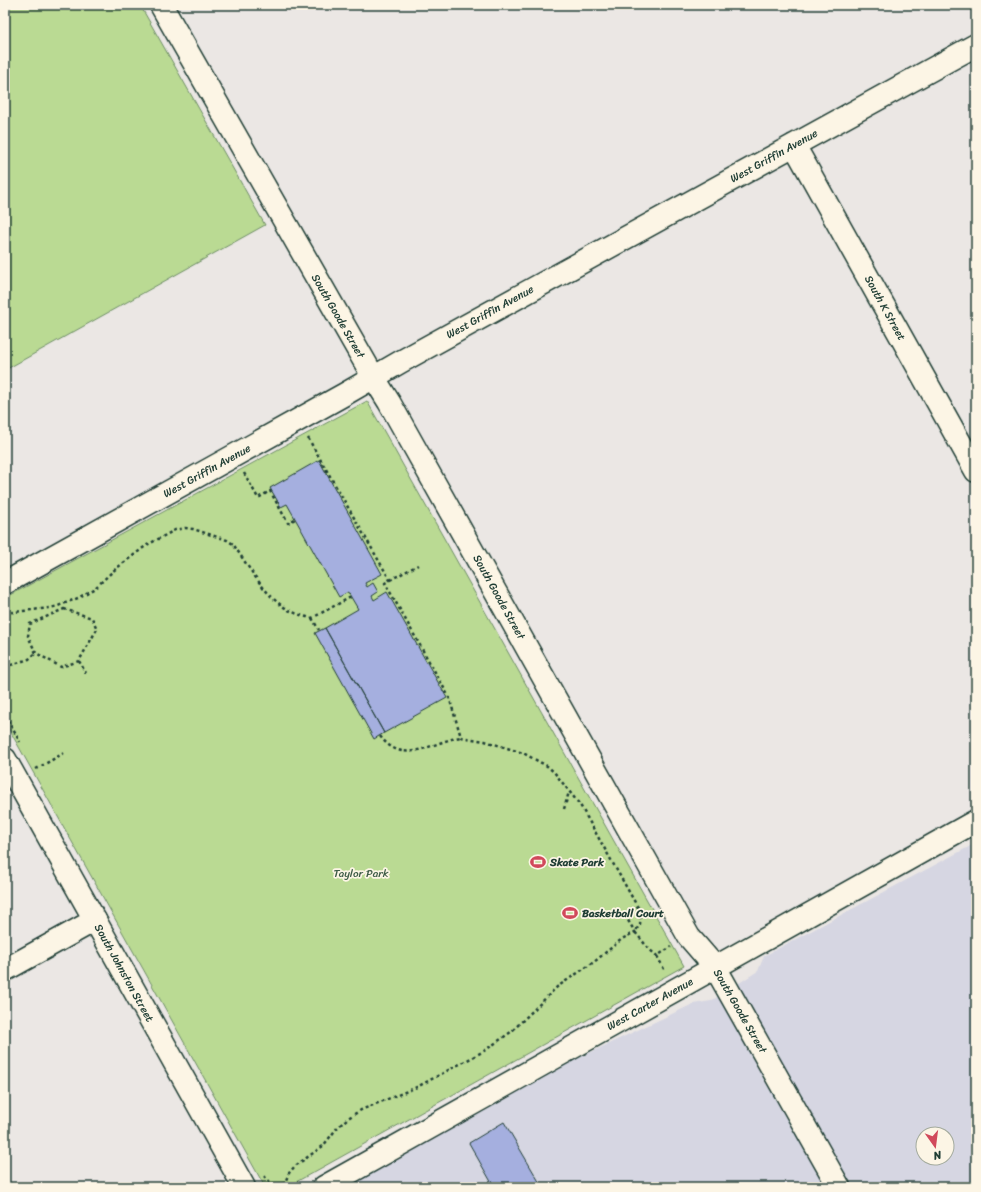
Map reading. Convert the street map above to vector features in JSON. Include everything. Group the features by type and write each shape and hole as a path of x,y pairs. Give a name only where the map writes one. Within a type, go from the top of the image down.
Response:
{"street":[{"name":"South Goode Street","path":"161,5 397,416 689,937 715,967 839,1187"},
{"name":"West Griffin Avenue","path":"5,583 976,45"},
{"name":"South K Street","path":"794,145 976,471"},
{"name":"South Johnston Street","path":"5,759 244,1187"},
{"name":"West Carter Avenue","path":"324,1187 976,821"},
{"path":"5,970 95,920"}],"path":[{"path":"298,420 390,580"},
{"path":"234,456 258,498 270,491 288,523 295,519"},
{"path":"5,613 50,608 78,598 95,588 113,571 148,545 175,530 185,528 227,540 233,544 262,584 281,605 295,613 312,618 319,630"},
{"path":"418,565 385,583 449,697 461,737"},
{"path":"312,618 351,597"},
{"path":"62,604 64,609"},
{"path":"64,609 92,618 97,629 79,661 61,667 36,652 28,636 30,624 64,609"},
{"path":"5,667 29,659 36,652"},
{"path":"79,661 86,673"},
{"path":"5,715 20,742"},
{"path":"262,1171 271,1183 278,1187 284,1185 295,1166 323,1146 337,1128 348,1118 366,1108 417,1087 446,1070 484,1051 511,1032 556,986 583,970 622,939 635,932 640,924 641,913 580,805 554,772 547,766 533,758 509,748 461,737 451,738 426,749 409,752 389,746 380,736"},
{"path":"32,762 36,769 64,753"},
{"path":"564,809 569,792"},
{"path":"626,917 635,932 657,956 689,937"}],"shaded area":[{"path":"976,843 976,1187 305,1187 693,1004 711,1001 758,971 764,956"}],"green space":[{"path":"5,5 140,5 265,225 5,370"},
{"name":"Taylor Park","path":"367,401 684,966 287,1187 265,1187 5,722 5,598"}],"building":[{"path":"319,460 382,574 365,583 367,587 373,583 378,592 372,596 374,600 387,592 447,698 384,733 325,628 358,609 348,592 339,597 287,504 281,507 270,488"},
{"path":"325,628 384,733 374,739 315,633"},
{"path":"504,1122 541,1185 538,1187 494,1187 469,1143"}],"place":[{"name":"Skate Park","path":"538,862"},
{"name":"Basketball Court","path":"570,913"}]}
